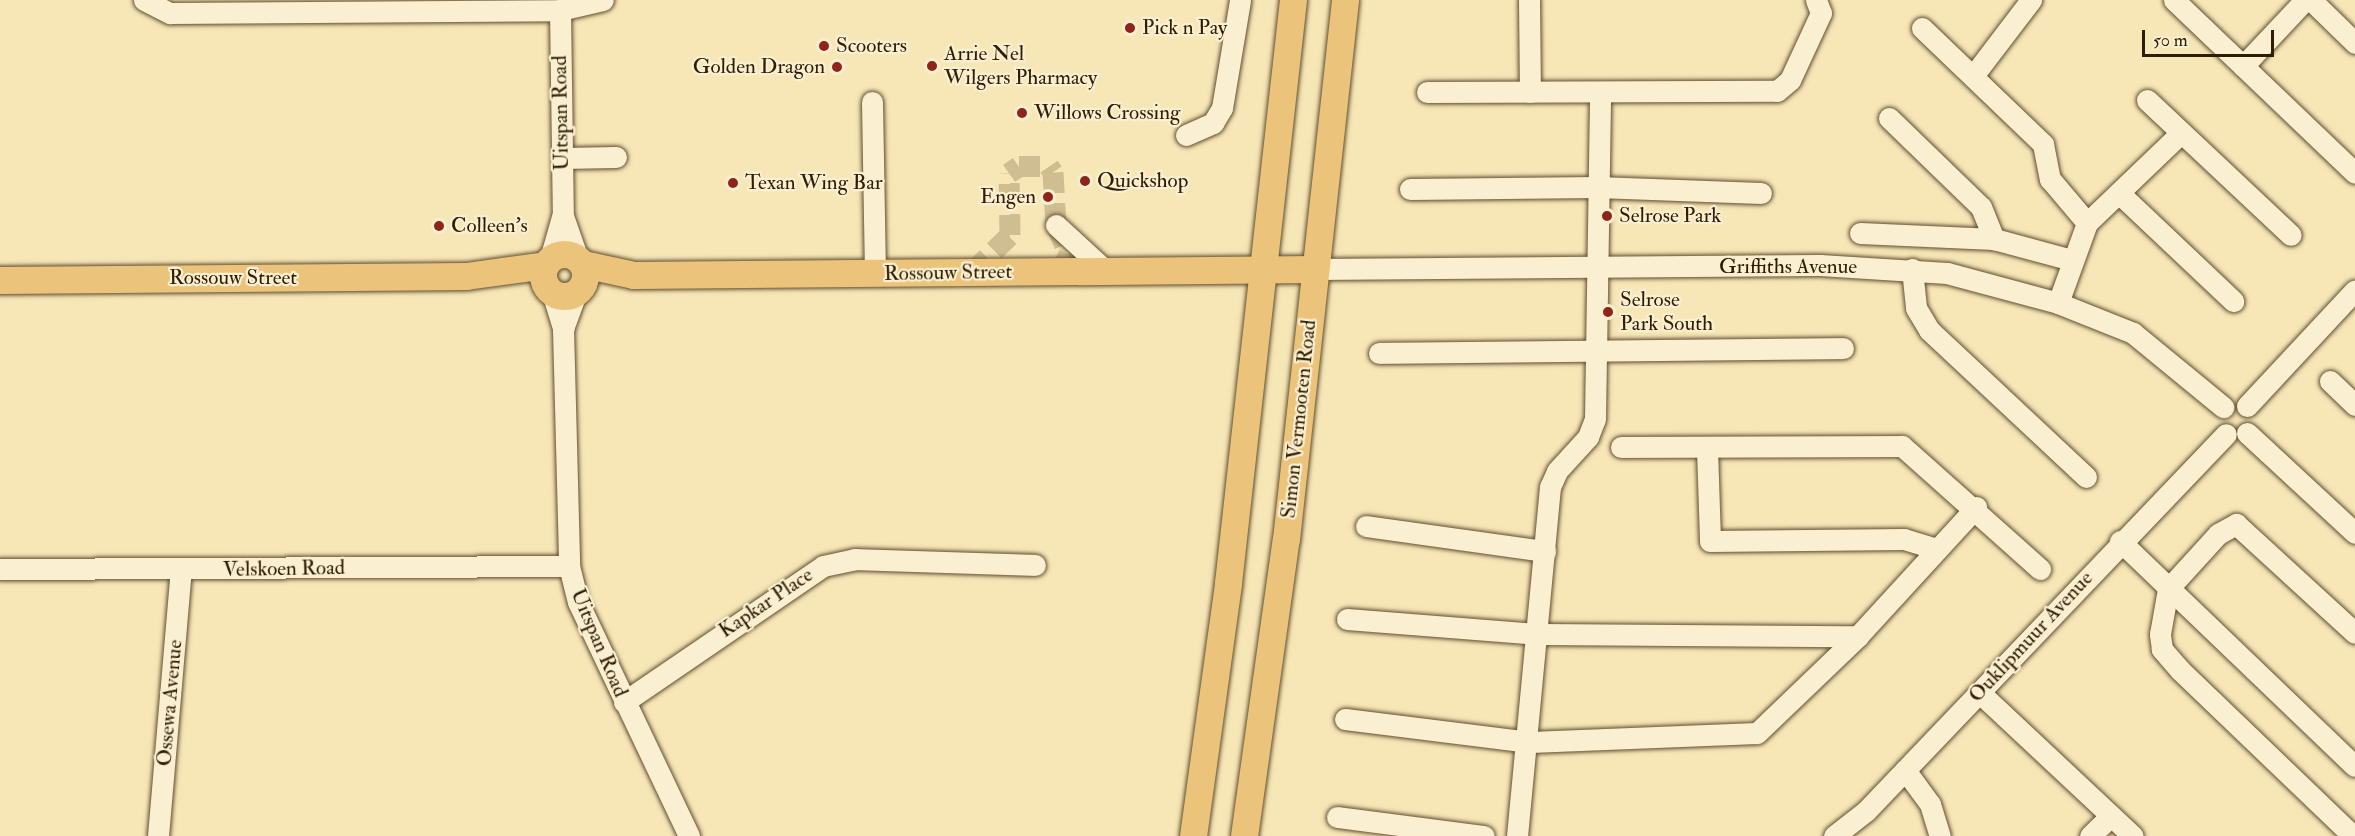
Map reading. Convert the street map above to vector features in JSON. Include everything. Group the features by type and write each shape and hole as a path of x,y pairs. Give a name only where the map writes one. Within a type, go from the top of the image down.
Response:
{"main road":[{"path":"1192,836 1293,0"},
{"name":"Simon Vermooten Road","path":"1244,836 1286,539 1345,0"},
{"path":"558,282 585,282 581,261"},
{"name":"Rossouw Street","path":"581,261 634,275"},
{"name":"Rossouw Street","path":"0,280 466,276 558,282 634,275 1315,269"}],"street":[{"path":"144,0 170,14 561,10 603,0"},
{"path":"1186,135 1213,123 1222,108 1240,0"},
{"path":"1529,0 1530,92"},
{"path":"1427,92 1600,94 1777,91 1790,80 1821,14 1816,0"},
{"path":"1973,76 2031,0"},
{"path":"2174,0 2355,172"},
{"path":"2243,66 2305,0"},
{"path":"2311,0 2355,43"},
{"name":"Uitspan Road","path":"561,10 563,216 558,282 563,329 569,566 578,602 689,836"},
{"path":"1922,28 2043,144 2050,179 2087,223"},
{"path":"1517,836 1530,742 1550,487 1557,471 1588,437 1595,419 1594,270 1600,94"},
{"path":"2147,100 2291,235"},
{"path":"872,102 874,273"},
{"path":"1890,118 1981,207 1994,239"},
{"path":"2058,303 2087,223 2120,194 2181,133"},
{"path":"562,158 616,157"},
{"path":"1410,189 1597,187 1761,193"},
{"path":"2120,194 2233,301"},
{"name":"Uitspan Road","path":"563,216 581,261"},
{"path":"1056,225 1107,271"},
{"path":"1860,233 1994,239 2072,260"},
{"name":"Griffiths Avenue","path":"1315,269 1912,269 2001,285 2058,303 2144,339 2223,407"},
{"path":"1912,269 1916,308 1929,330 2086,477"},
{"path":"2355,290 2247,406 2223,407 2218,422 2226,434 2247,433 2355,533"},
{"path":"1379,353 1843,348"},
{"path":"2330,381 2355,405"},
{"path":"2247,406 2253,420 2247,433"},
{"name":"Ouklipmuur Avenue","path":"1834,836 1905,770 1980,693 2120,541 2226,434"},
{"path":"1621,447 1707,449 1902,446 1976,507 2040,569"},
{"path":"1707,449 1710,541 1904,539 1937,549"},
{"path":"1345,719 1530,742 1757,733 1858,636 1976,507"},
{"path":"1366,526 1545,551"},
{"path":"2353,836 2162,649 2168,589 2226,527 2245,526 2355,633"},
{"path":"2120,541 2355,766"},
{"name":"Kapkar Place","path":"624,702 823,566 855,559 1035,566"},
{"name":"Velskoen Road","path":"0,569 181,570 569,566"},
{"name":"Ossewa Avenue","path":"158,836 181,570"},
{"path":"1347,619 1539,634 1858,636"},
{"path":"1980,693 2133,836"},
{"path":"1905,770 1930,804 1940,836"},
{"path":"2090,836 2111,816"},
{"path":"1337,817 1484,836"}],"tunnel":[{"path":"972,272 1010,235 1009,173 1019,166 1049,166 1053,172 1056,225 1069,254 1060,272"}],"place":[{"name":"Pick n Pay","path":"1130,28"},
{"name":"Scooters","path":"824,46"},
{"name":"Arrie Nel Wilgers Pharmacy","path":"932,66"},
{"name":"Golden Dragon","path":"837,67"},
{"name":"Willows Crossing","path":"1022,113"},
{"name":"Quickshop","path":"1085,181"},
{"name":"Texan Wing Bar","path":"733,183"},
{"name":"Engen","path":"1048,197"},
{"name":"Selrose Park","path":"1607,216"},
{"name":"Colleen's","path":"439,226"},
{"name":"Selrose Park South","path":"1608,312"}]}
